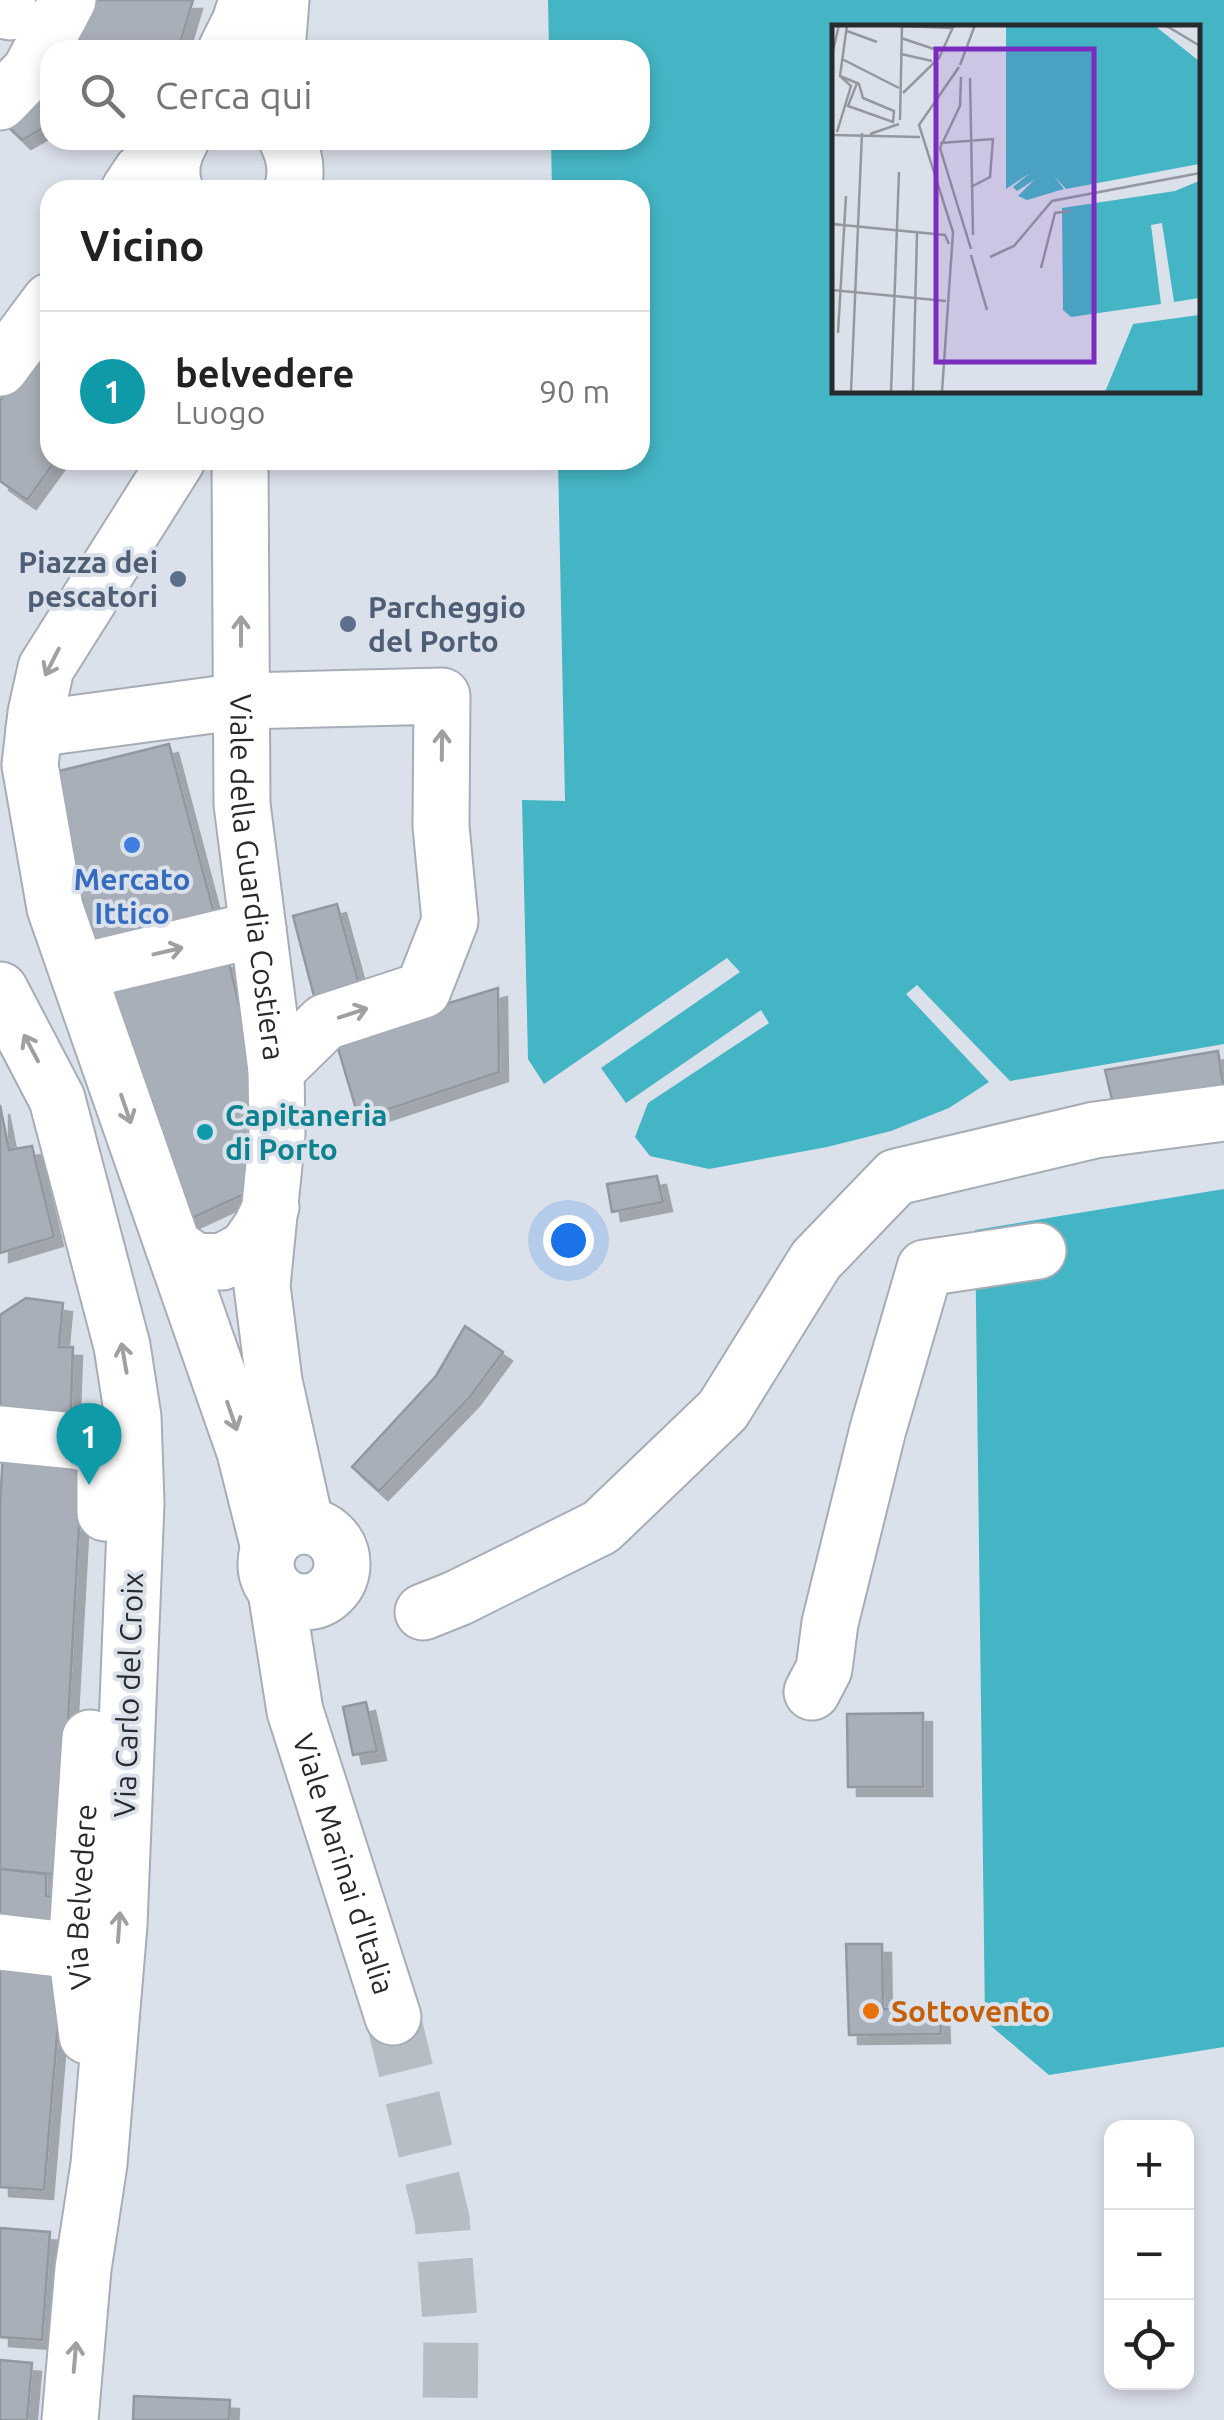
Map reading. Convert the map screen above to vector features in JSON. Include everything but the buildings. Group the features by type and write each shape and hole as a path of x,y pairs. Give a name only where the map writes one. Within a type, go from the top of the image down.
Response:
{"street":[{"path":"47,40 68,0"},
{"path":"231,40 247,0"},
{"path":"278,40 281,0"},
{"path":"0,102 30,71 40,52"},
{"path":"136,180 141,172 178,158"},
{"path":"0,368 40,314"},
{"name":"Viale Marinai d'Italia","path":"171,470 46,668 30,765 56,908 245,1452 292,1566 295,1711 393,2018"},
{"name":"Viale della Guardia Costiera","path":"240,470 242,804 276,1070 277,1134 262,1286 292,1566"},
{"path":"34,729 242,702 442,696 440,826 450,921 423,990 325,1022 276,1070"},
{"path":"78,972 258,929"},
{"name":"Via Carlo del Croix","path":"0,990 57,1100 122,1346 133,1417 136,1503 119,1926 99,2164 83,2269 70,2420"},
{"path":"423,1612 602,1527 723,1410 816,1260 896,1177 1095,1130 1224,1112"},
{"path":"173,1246 195,1262 222,1262 246,1250 271,1207"},
{"path":"812,1692 824,1669 830,1623 874,1447 925,1268 1038,1251"},
{"name":"Via Belvedere","path":"0,1434 74,1440 105,1448 105,1513 76,1951 87,2030 83,2269"},
{"path":"0,1942 76,1951"}],"water":[{"path":"548,0 1224,0 1224,1044 1010,1081 917,985 906,994 989,1082 949,1108 891,1131 709,1169 650,1156 635,1137 648,1103 769,1023 761,1010 626,1103 601,1068 740,972 727,958 544,1084 528,1059 522,800 565,801 558,470 650,470 650,180 552,180 551,150 650,150 650,40 549,40"},
{"path":"1224,1189 1224,2047 1049,2075 985,2021 975,1230"}],"tunnel":[{"path":"393,2017 442,2219 451,2333 450,2420"}],"place":[{"name":"Piazza dei pescatori","path":"178,579"},
{"name":"Parcheggio del Porto","path":"348,624"},
{"name":"Mercato Ittico","path":"132,845"},
{"name":"Capitaneria di Porto","path":"205,1132"},
{"name":"belvedere","path":"89,1485"},
{"name":"Sottovento","path":"871,2011"}]}
